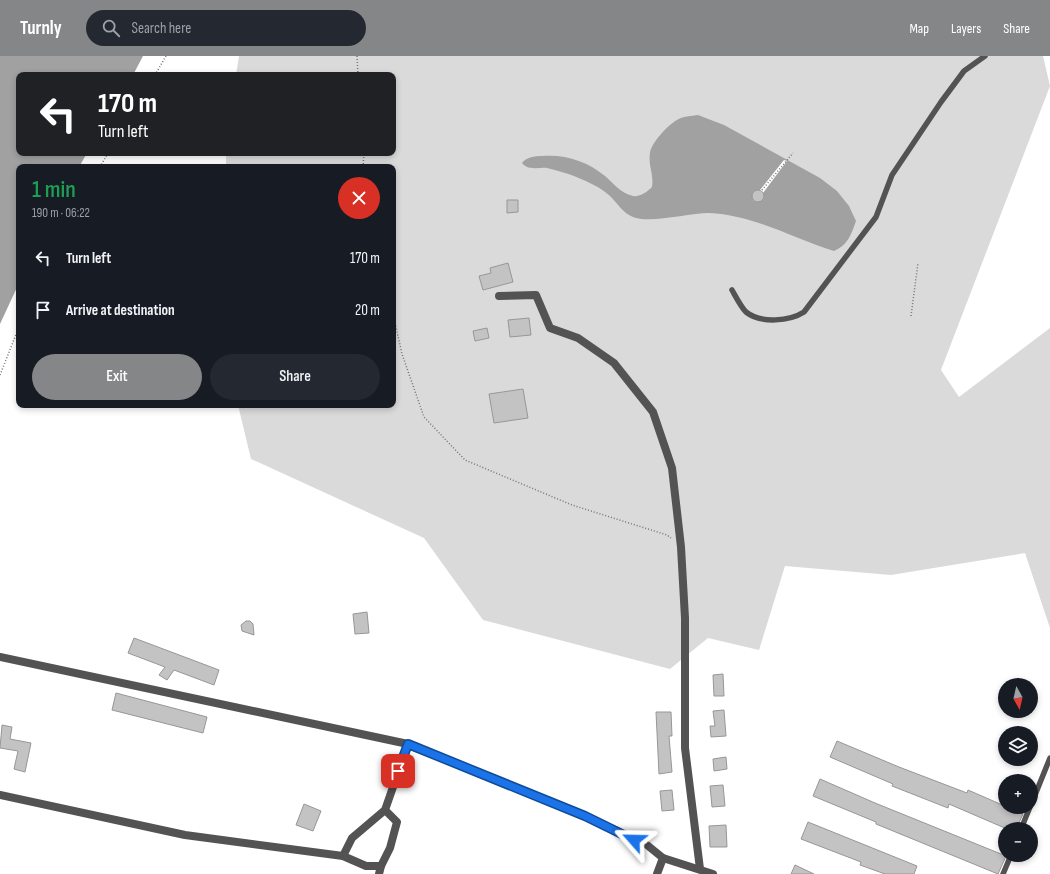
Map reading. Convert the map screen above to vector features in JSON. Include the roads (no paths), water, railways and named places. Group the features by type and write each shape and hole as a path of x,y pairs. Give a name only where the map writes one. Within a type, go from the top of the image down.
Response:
{"street":[{"path":"499,296 536,295 550,328 578,338 614,364 653,412 672,468 681,547 685,618 685,748 700,869"},
{"path":"0,657 408,744 585,816 647,845 663,858 713,874"},
{"path":"343,856 352,838 385,810 408,744"},
{"path":"0,795 185,835 343,856 366,866 380,870 390,848 397,822 385,810"},
{"path":"657,874 663,858"}],"lane":[{"path":"732,290 747,312 759,317 786,319 796,318 804,312 876,217 892,175 941,102 964,71 985,56"},
{"path":"1038,788 1050,758"},
{"path":"1003,874 1008,862"}]}
